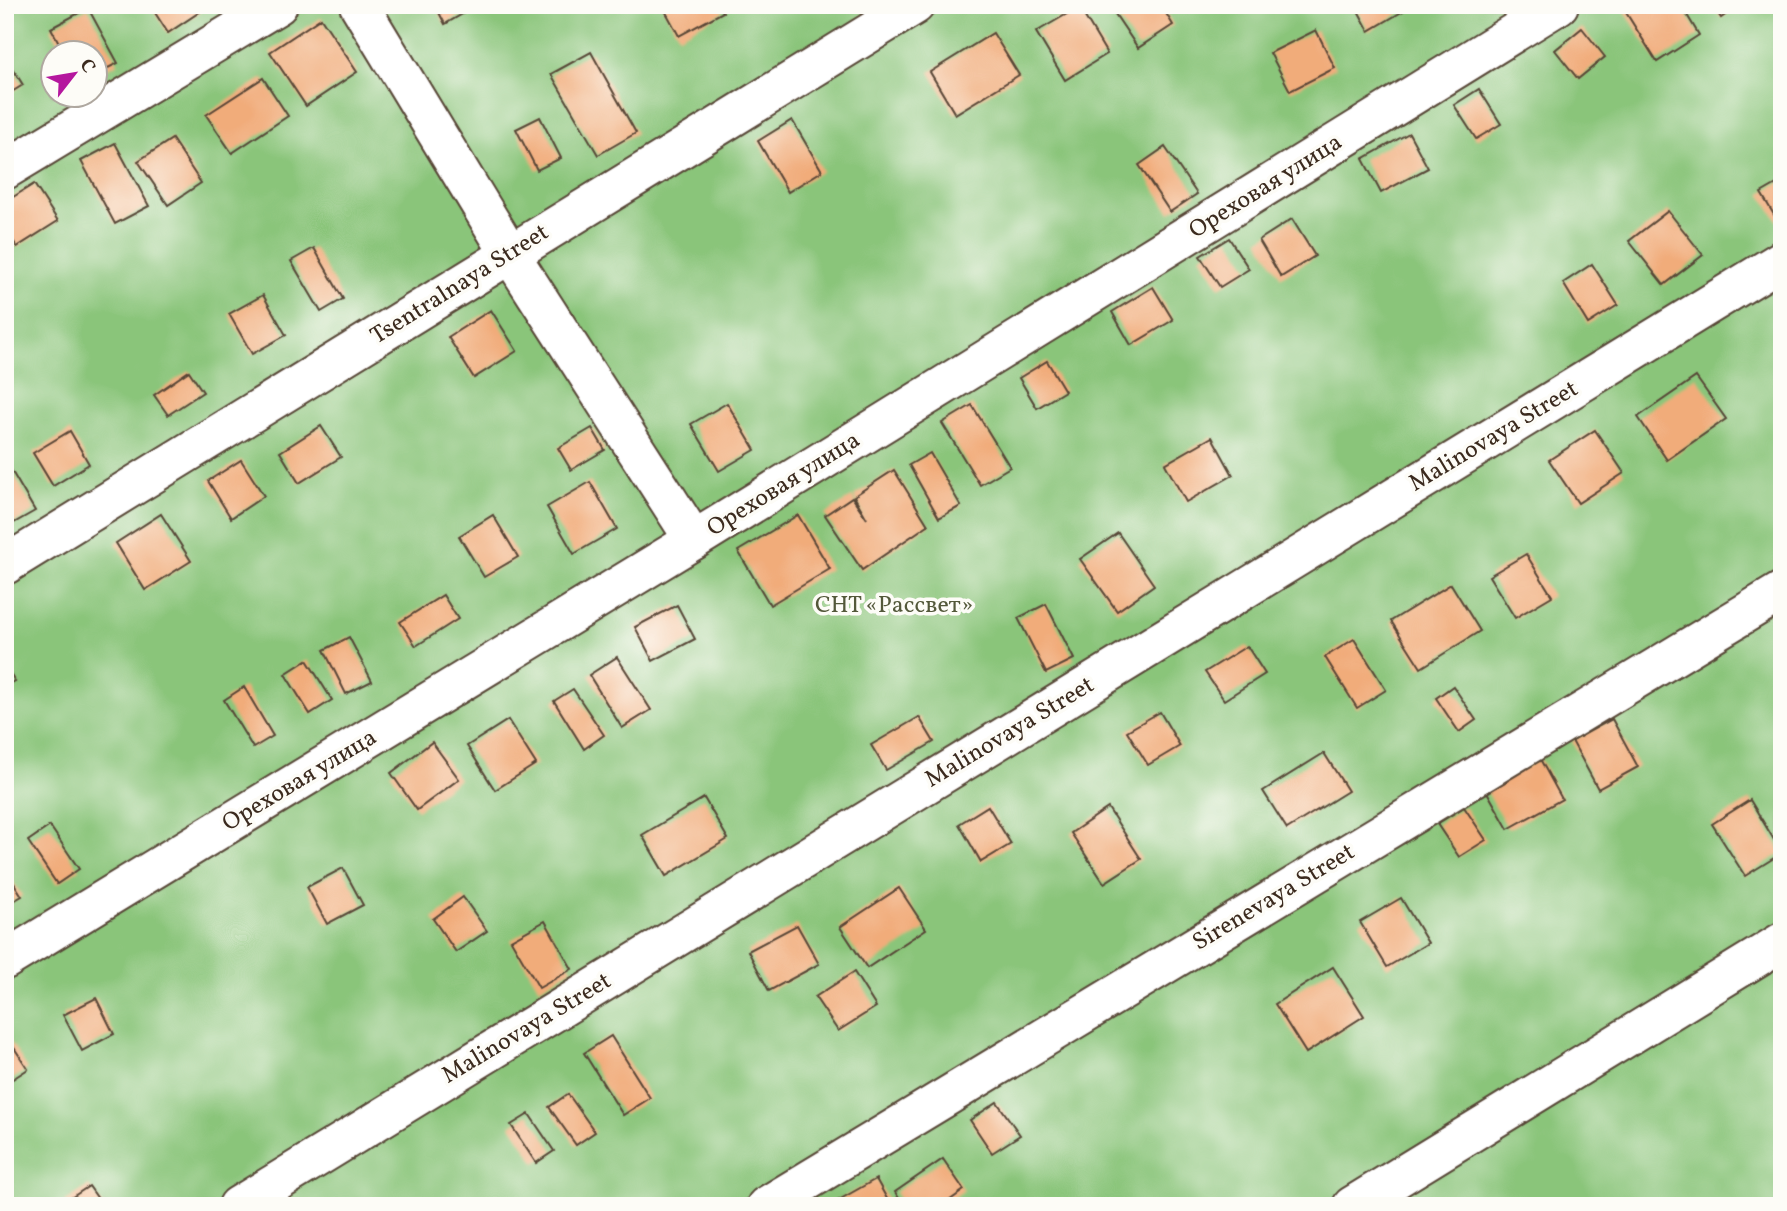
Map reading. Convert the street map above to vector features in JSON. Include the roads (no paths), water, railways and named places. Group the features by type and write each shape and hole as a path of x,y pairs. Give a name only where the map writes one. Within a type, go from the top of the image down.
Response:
{"street":[{"path":"5,170 278,5"},
{"path":"359,5 510,254 694,540"},
{"name":"Tsentralnaya Street","path":"5,565 915,5"},
{"name":"Ореховая улица","path":"5,960 694,540 1559,5"},
{"name":"Malinovaya Street","path":"238,1206 1782,260"},
{"name":"Sirenevaya Street","path":"766,1206 1782,591"},
{"path":"1352,1206 1782,942"}],"park label":[{"name":"СНТ «Рассвет»","path":"894,606"}]}
